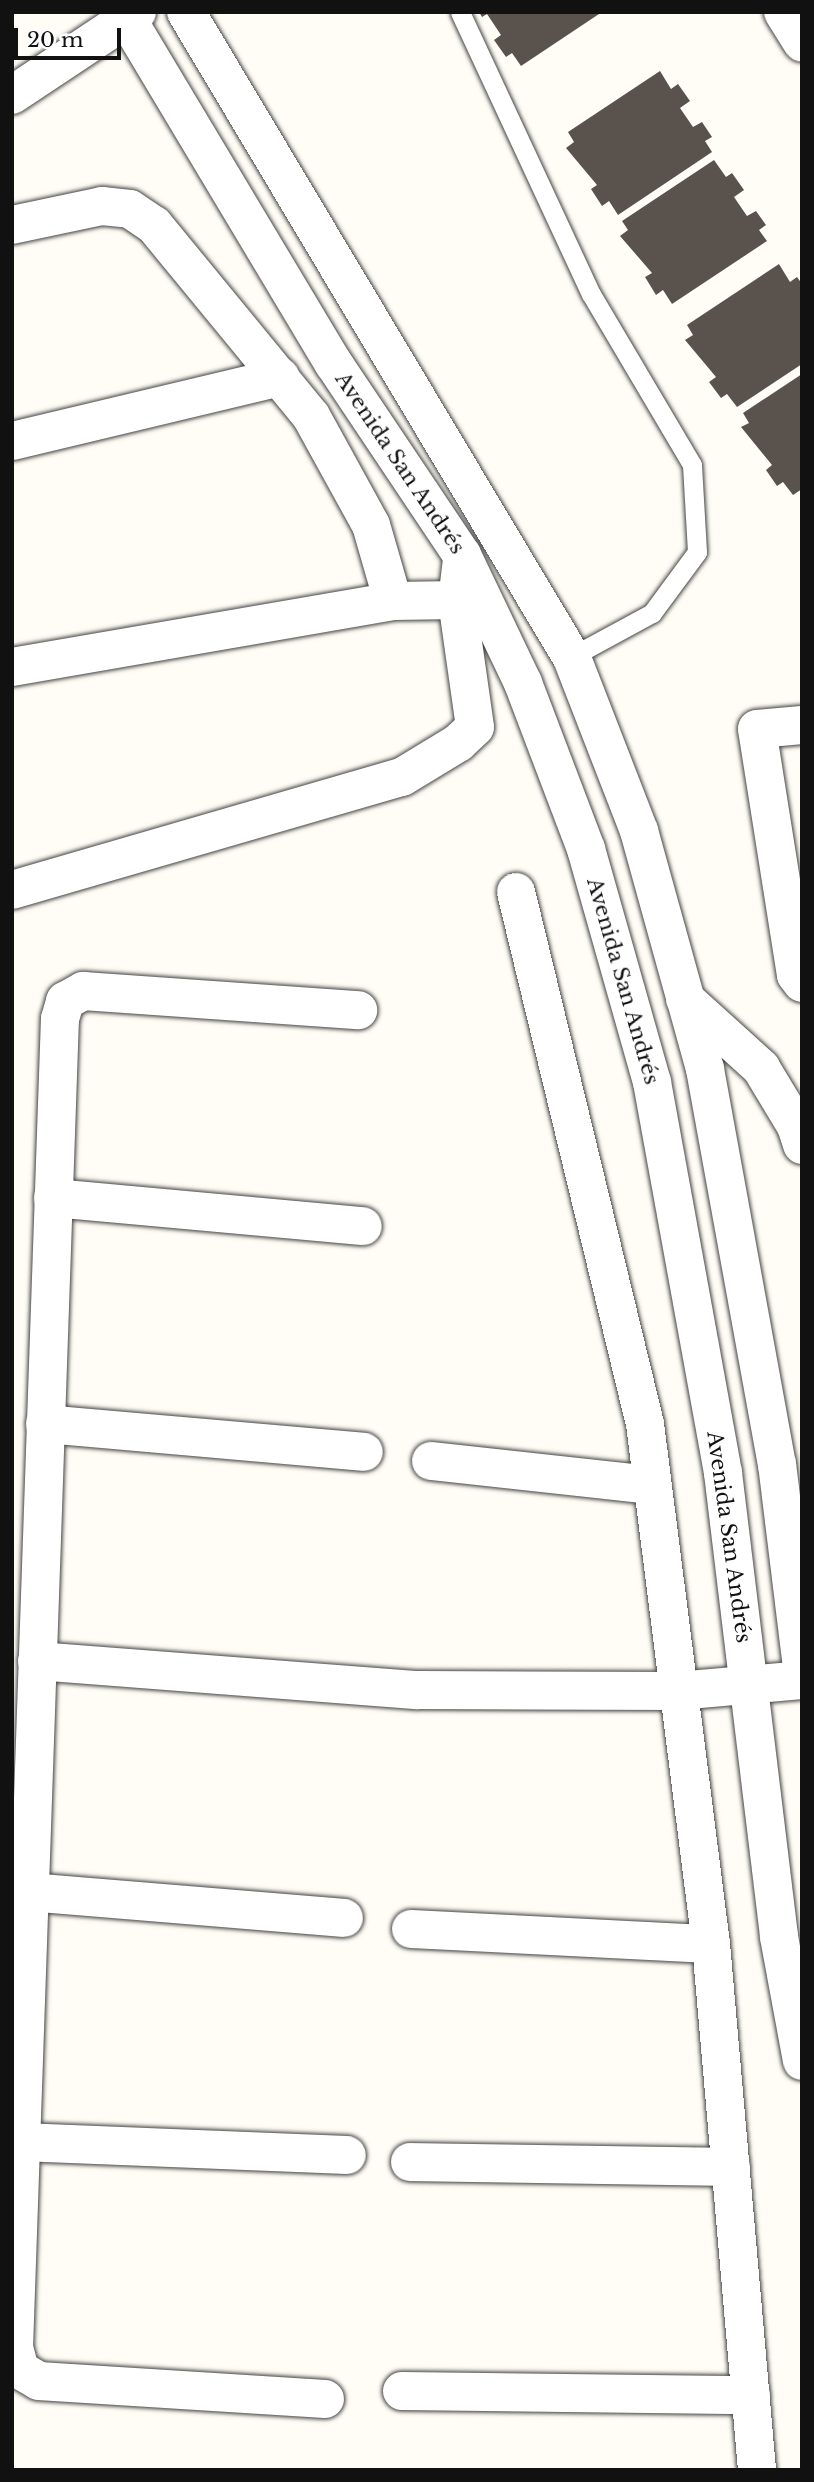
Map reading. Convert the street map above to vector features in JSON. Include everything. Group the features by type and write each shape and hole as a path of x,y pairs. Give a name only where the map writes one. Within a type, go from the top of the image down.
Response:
{"street":[{"name":"Avenida San Andrés","path":"186,12 571,657 639,831 705,1069 777,1464 802,1668"},
{"path":"783,12 802,42"},
{"name":"Avenida San Andrés","path":"129,15 334,363 462,555 523,682 586,849 652,1082 723,1473 779,1937 802,2061"},
{"path":"12,95 129,15"},
{"path":"12,225 102,206 130,209 154,225 280,377 346,473 371,525 393,601"},
{"path":"12,441 280,377"},
{"path":"12,890 402,776 458,743 475,727 457,600 462,555"},
{"path":"12,667 393,601 457,600"},
{"path":"523,682 571,657"},
{"path":"802,725 757,729 796,975 802,983"},
{"path":"516,892 645,1424 711,1944 757,2470"},
{"path":"615,950 686,1000 761,1068 796,1126 802,1145"},
{"path":"325,2399 39,2381 20,2371 14,2348 60,1019 65,1002 83,991 358,1010"},
{"path":"53,1198 363,1226"},
{"path":"46,1424 364,1452"},
{"path":"431,1461 652,1485"},
{"path":"37,1661 418,1690 677,1691 802,1679"},
{"path":"29,1892 344,1918"},
{"path":"411,1929 711,1944"},
{"path":"21,2142 346,2155"},
{"path":"410,2162 731,2167"},
{"path":"402,2391 751,2395"}],"lane":[{"path":"460,12 591,294 692,465 697,552 652,613 571,657"}],"building":[{"path":"479,12 602,12 521,66 512,53 506,57 494,40 501,35 487,14 482,17"},
{"path":"660,71 671,89 678,84 690,101 680,108 693,127 702,122 712,137 705,141 712,152 618,215 609,201 602,206 591,189 597,185 566,148 574,142 568,132"},
{"path":"714,160 726,177 732,173 744,190 734,197 747,216 756,211 766,225 759,230 767,241 672,304 663,290 656,295 645,277 652,273 620,236 628,230 622,221"},
{"path":"779,264 790,282 797,277 802,284 802,364 737,407 727,394 721,398 709,382 716,377 685,340 693,335 687,325"},
{"path":"802,374 802,489 793,495 783,482 777,486 766,470 772,465 741,427 749,423 743,413"}]}
